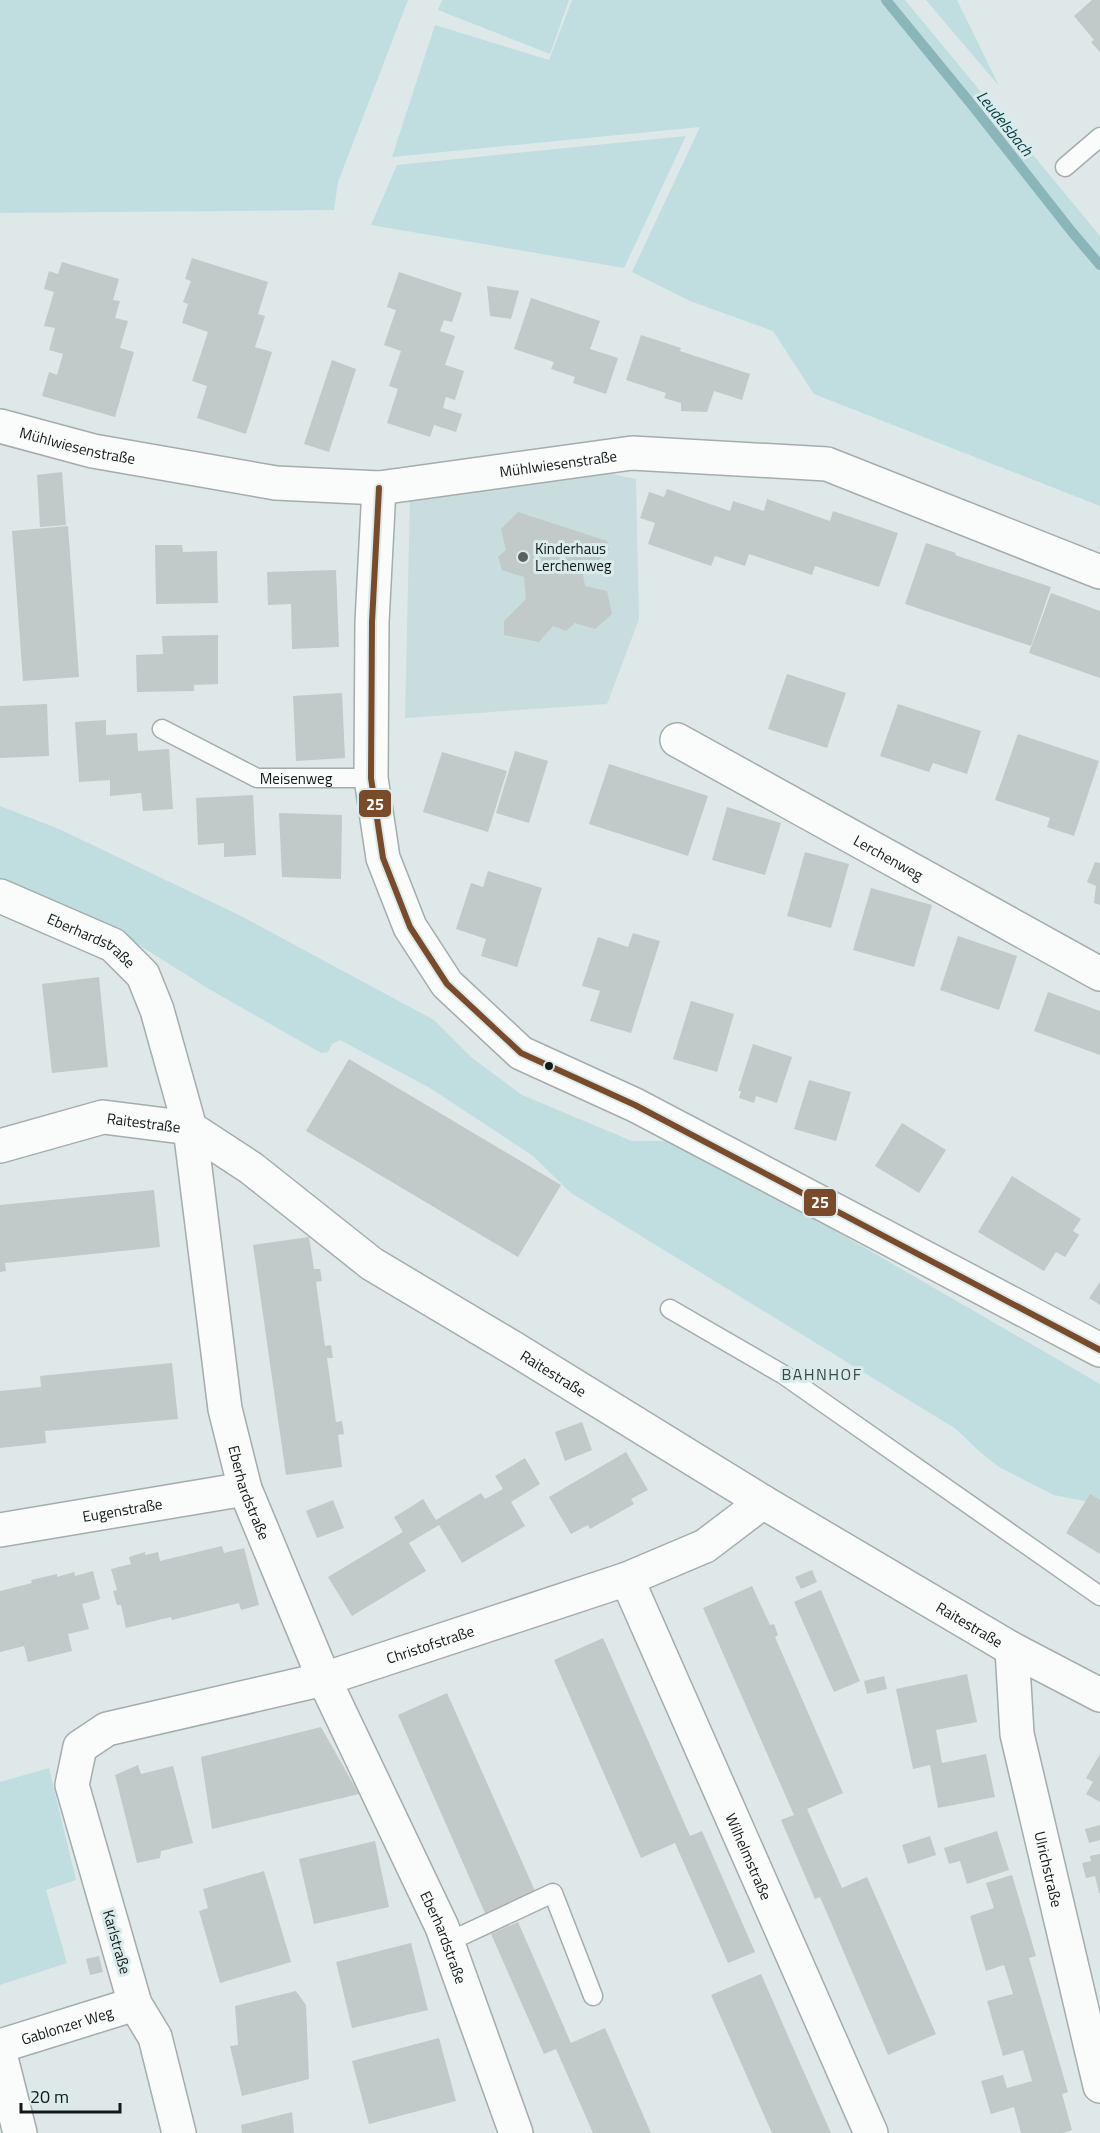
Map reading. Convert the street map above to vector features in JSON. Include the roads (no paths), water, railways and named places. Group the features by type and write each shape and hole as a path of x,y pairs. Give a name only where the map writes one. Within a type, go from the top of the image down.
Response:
{"street":[{"name":"Mühlwiesenstraße","path":"0,426 93,451 276,483 379,488 632,453 827,464 1100,572"},
{"path":"379,488 372,622 371,778 383,858 410,927 447,984 521,1053 635,1105 1100,1350"},
{"name":"Lerchenweg","path":"677,740 1100,974"},
{"name":"Eberhardstraße","path":"0,896 113,945 143,975 157,1011 189,1128 225,1409 245,1489 324,1679 448,1942 516,2133"},
{"name":"Raitestraße","path":"0,1146 103,1117 189,1128 251,1168 372,1264 763,1502 1012,1649 1100,1695"},
{"name":"Eugenstraße","path":"0,1530 245,1489"},
{"name":"Christofstraße","path":"81,1747 107,1729 324,1679 627,1580 705,1546 763,1502"},
{"name":"Wilhelmstraße","path":"627,1580 871,2133"},
{"name":"Ulrichstraße","path":"1012,1649 1017,1734 1100,2086"},
{"name":"Karlstraße","path":"81,1747 72,1785 135,2004 155,2037 178,2133"},
{"name":"Gablonzer Weg","path":"0,2046 135,2004"},
{"path":"0,2054 20,2133"}],"lane":[{"path":"1065,167 1100,137"},
{"name":"Meisenweg","path":"162,729 257,778 371,778"},
{"path":"670,1309 784,1375 1100,1596"},
{"path":"448,1942 553,1893 593,1996"}],"waterway":[{"name":"Leudelsbach","path":"886,0 1100,265"}],"place":[{"name":"Kinderhaus Lerchenweg","path":"523,557"}],"district":[{"name":"BAHNHOF","path":"822,1374"}]}
